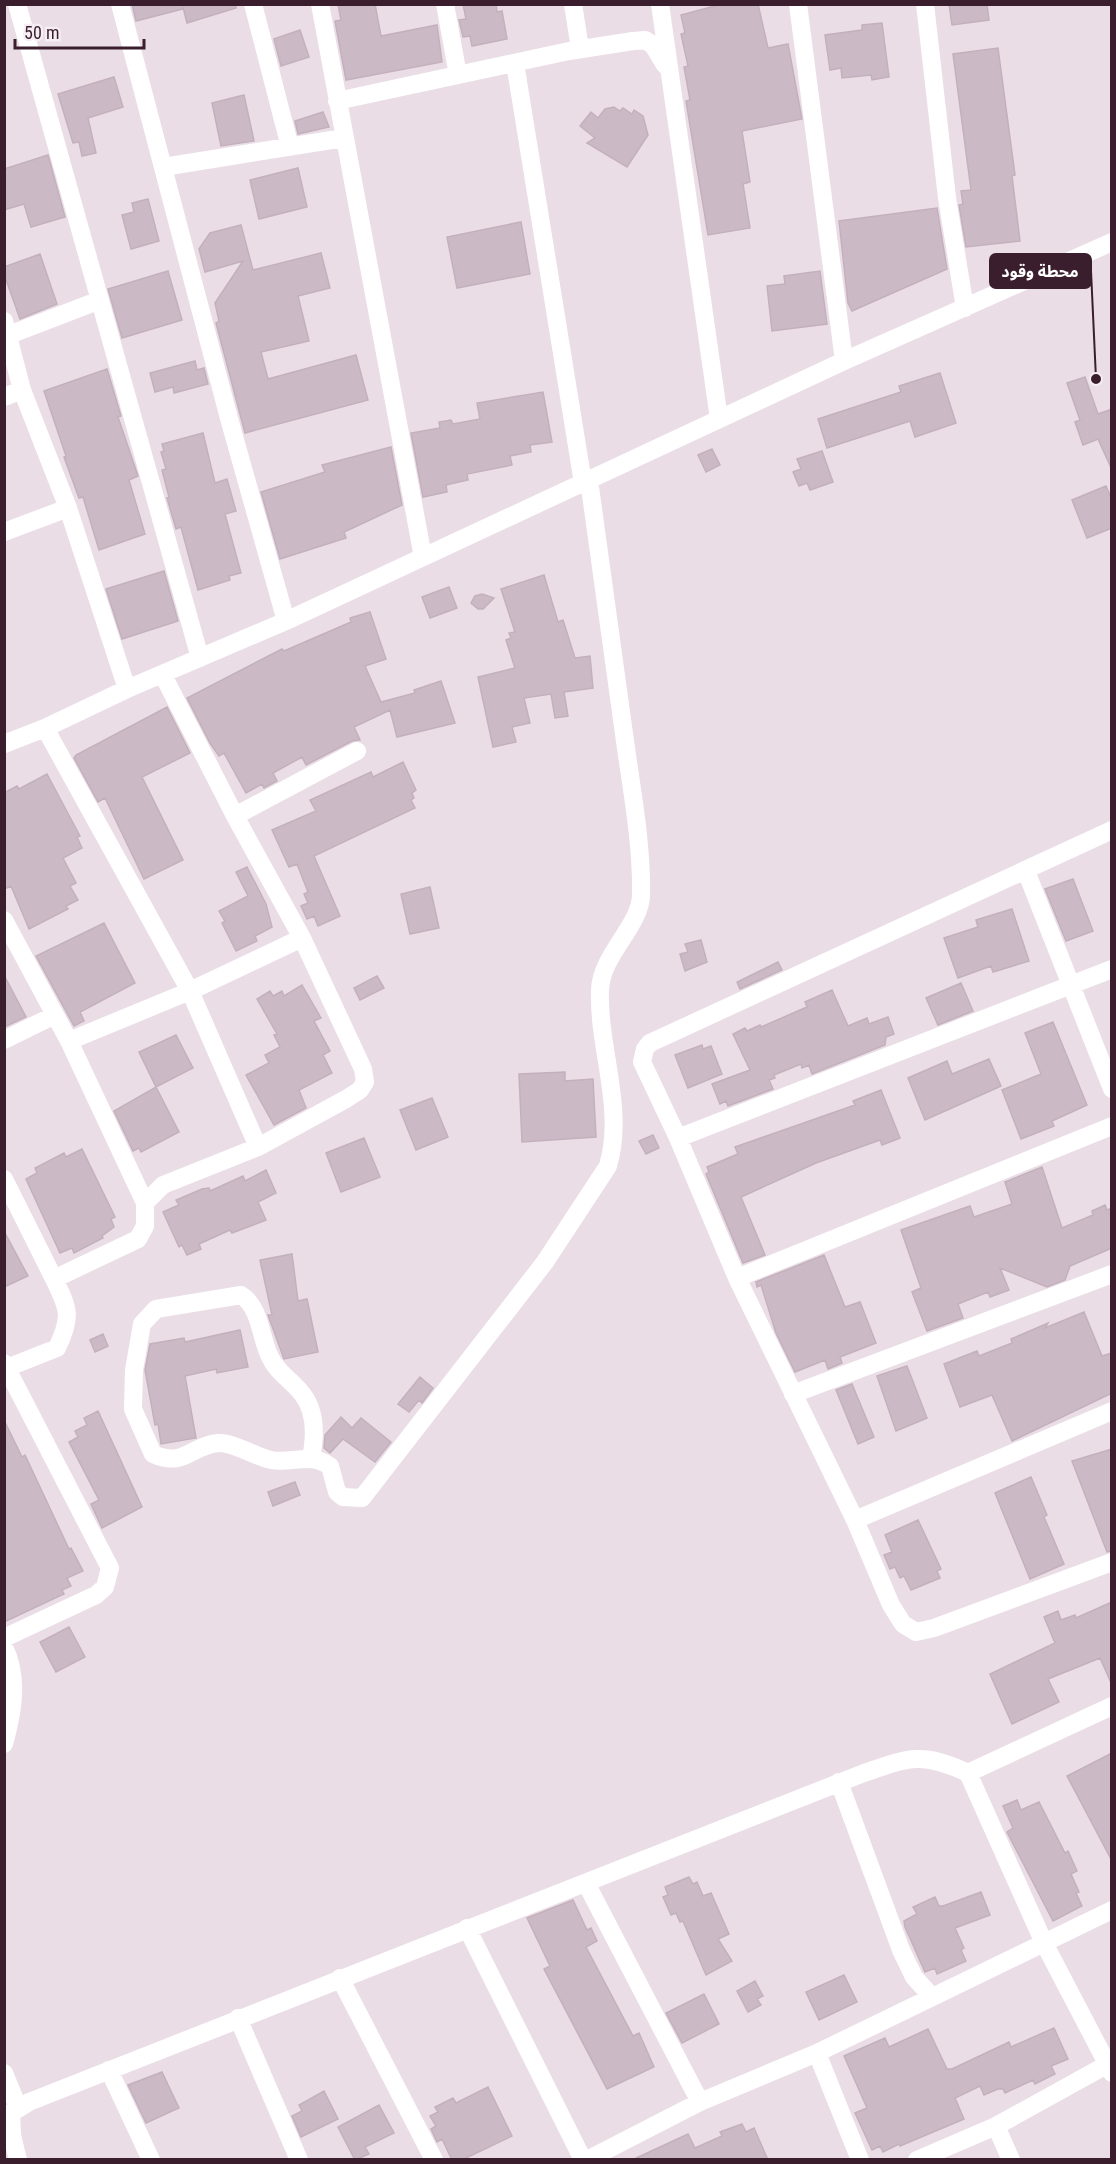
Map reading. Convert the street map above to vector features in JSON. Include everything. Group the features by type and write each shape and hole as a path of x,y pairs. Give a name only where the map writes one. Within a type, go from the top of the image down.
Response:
{"street":[{"path":"17,4 200,658"},
{"path":"120,4 286,621"},
{"path":"253,4 290,147"},
{"path":"320,4 423,557"},
{"path":"445,4 458,75"},
{"path":"573,4 580,49"},
{"path":"660,4 719,419"},
{"path":"798,4 844,361"},
{"path":"925,4 947,198 965,308"},
{"path":"337,101 580,49 645,40 660,53 669,74"},
{"path":"311,1458 313,1423 304,1396 279,1372 270,1357 256,1314 247,1299 241,1295 156,1309 142,1324 134,1370 133,1409 153,1454 166,1460 184,1458 204,1446 221,1443 273,1461 311,1458 330,1466 337,1492 343,1497 362,1498 545,1262 610,1159 615,1122 606,1067 600,986 607,963 630,925 641,899 637,830 586,481 515,63"},
{"path":"163,167 344,138"},
{"path":"4,744 286,621 844,361 1112,242"},
{"path":"100,300 7,328 22,390 68,508 127,689"},
{"path":"4,397 22,390"},
{"path":"4,532 68,508"},
{"path":"145,1203 163,1185 258,1147 346,1099 360,1090 364,1082 363,1069 302,938 235,816 163,675"},
{"path":"45,728 190,991 258,1147"},
{"path":"235,816 357,751"},
{"path":"1112,831 650,1042 643,1055 644,1069 678,1138 737,1278 855,1520 891,1605 903,1624 916,1632 934,1628 1112,1562"},
{"path":"1026,871 1112,1089"},
{"path":"4,921 69,1041 145,1203 145,1226 138,1239 54,1279"},
{"path":"69,1041 190,991 302,938"},
{"path":"678,1138 1112,969"},
{"path":"4,1040 55,1015"},
{"path":"737,1278 1112,1126"},
{"path":"4,1179 68,1309 66,1329 57,1348 5,1366 110,1568 105,1587 96,1595 4,1638"},
{"path":"793,1394 1112,1274"},
{"path":"855,1520 1112,1411"},
{"path":"4,1647 13,1671 12,1713 4,1744"},
{"path":"968,1773 1112,1706"},
{"path":"18,2160 11,2113 18,2107 839,1782 916,1757 934,1759 968,1773 1044,1943 1110,2066 996,2126 917,2160"},
{"path":"839,1782 900,1950 914,1977 932,1997"},
{"path":"586,1883 700,2102"},
{"path":"587,2160 700,2102 817,2053 1112,1910"},
{"path":"467,1928 582,2160"},
{"path":"340,1978 434,2160"},
{"path":"238,2018 299,2160"},
{"path":"817,2053 860,2160"},
{"path":"109,2070 151,2160"},
{"path":"4,2073 18,2107"},
{"path":"996,2126 1011,2160"}],"building":[{"path":"132,4 236,4 236,8 187,23 183,7 183,9 136,21"},
{"path":"338,4 375,4 381,36 437,25 442,62 346,80 335,21 341,20"},
{"path":"463,4 496,4 497,12 502,11 507,39 472,46 470,36 463,37 459,20 466,19"},
{"path":"722,4 758,4 768,48 788,44 802,119 742,131 750,182 743,184 750,228 708,235 686,101 690,100 684,67 688,66 681,34 685,33 681,15"},
{"path":"949,4 987,4 989,20 952,25"},
{"path":"882,23 889,77 872,80 871,75 842,78 841,68 830,70 825,35 862,30 862,25"},
{"path":"300,30 309,57 281,66 274,39"},
{"path":"998,48 1015,175 1012,176 1020,241 966,247 959,205 963,204 961,191 971,190 953,54"},
{"path":"114,77 123,107 88,118 96,153 82,156 79,142 73,143 58,94"},
{"path":"244,95 254,141 221,146 212,103"},
{"path":"614,107 620,111 623,108 632,114 634,110 643,116 648,135 627,167 587,143 595,138 580,126 591,112 598,118 605,109"},
{"path":"323,112 329,127 298,134 295,121"},
{"path":"48,155 65,217 31,227 24,204 4,210 4,169"},
{"path":"298,168 307,207 259,219 250,180"},
{"path":"148,199 159,241 131,249 122,215 134,212 132,203"},
{"path":"937,208 947,269 852,311 848,303 839,221"},
{"path":"521,222 530,274 457,288 447,237"},
{"path":"241,225 253,270 321,253 330,288 298,296 309,341 261,352 268,379 356,355 368,400 245,433 216,323 219,321 215,303 243,261 205,272 199,249 210,233"},
{"path":"40,254 57,304 20,319 4,274 4,267"},
{"path":"168,271 182,320 122,338 108,289"},
{"path":"820,271 827,324 772,331 767,286 785,284 784,276"},
{"path":"195,361 197,370 204,368 208,384 174,393 173,387 155,392 150,373"},
{"path":"107,369 121,416 118,417 138,476 129,480 145,534 99,550 83,497 79,498 64,457 66,456 44,391"},
{"path":"940,373 956,423 915,437 910,421 827,448 818,419 901,392 899,386"},
{"path":"1085,377 1098,414 1112,409 1112,470 1098,439 1083,445 1075,422 1080,420 1067,383"},
{"path":"543,392 552,442 530,445 531,452 510,456 512,465 467,474 468,480 446,485 447,492 423,497 411,433 440,428 439,422 451,420 453,424 480,419 477,403"},
{"path":"203,433 215,483 227,479 236,511 225,514 241,573 229,576 230,580 198,590 181,527 176,529 167,498 169,497 162,470 166,469 161,452 164,451 162,444"},
{"path":"391,447 402,505 344,532 346,538 280,559 261,492 325,472 322,465"},
{"path":"712,449 720,465 706,472 698,455"},
{"path":"822,451 833,482 810,490 807,483 799,486 793,472 801,469 797,459"},
{"path":"1106,486 1112,500 1112,528 1087,538 1072,500"},
{"path":"164,571 178,621 122,639 106,589"},
{"path":"544,575 558,622 563,620 575,658 590,656 593,688 564,692 568,716 555,718 551,694 524,698 530,723 512,727 516,742 493,747 478,677 515,668 506,640 511,638 509,633 515,632 501,589"},
{"path":"449,587 457,608 430,618 422,597"},
{"path":"482,594 494,598 483,609 478,609 471,603 475,596"},
{"path":"370,612 386,659 365,666 381,702 415,693 414,690 441,681 455,723 397,737 390,710 354,727 360,740 352,741 306,765 302,757 273,773 277,781 264,788 262,784 246,793 224,753 219,756 210,743 187,698 282,649 284,651 351,622 350,618"},
{"path":"167,707 190,753 142,777 183,860 144,879 105,798 98,802 74,758"},
{"path":"403,762 416,790 412,793 414,798 411,800 415,808 314,856 340,916 318,926 314,916 307,919 301,906 308,903 304,894 308,892 297,864 289,867 272,830 316,811 310,800 371,772 373,777"},
{"path":"47,774 80,836 77,837 82,848 63,858 76,883 70,886 78,900 66,906 68,909 29,929 11,886 4,889 4,793 17,786 19,789"},
{"path":"247,867 266,904 272,927 255,936 257,941 236,951 222,923 225,921 219,911 248,896 236,872"},
{"path":"1073,879 1093,931 1066,941 1045,889"},
{"path":"430,887 439,928 410,934 401,894"},
{"path":"1012,909 1029,961 993,972 991,966 958,978 944,938 978,927 976,920"},
{"path":"104,923 135,983 80,1012 84,1021 74,1026 36,956"},
{"path":"701,940 707,962 685,971 680,954 688,952 685,944"},
{"path":"778,962 782,970 740,989 737,982"},
{"path":"4,975 26,1017 4,1027"},
{"path":"377,976 384,988 360,1000 354,988"},
{"path":"961,983 973,1011 938,1025 926,998"},
{"path":"302,985 321,1018 314,1021 330,1051 323,1055 332,1073 299,1090 306,1108 274,1125 246,1075 269,1063 265,1055 280,1047 274,1035 277,1034 257,999 270,991 273,996 282,991 284,996"},
{"path":"832,990 848,1026 867,1018 869,1024 888,1017 894,1034 886,1037 885,1045 812,1074 809,1065 802,1068 801,1064 774,1075 775,1078 769,1080 773,1089 728,1106 726,1101 720,1104 712,1084 750,1070 733,1034 745,1028 747,1031 760,1025 761,1027 807,1007 805,1002"},
{"path":"1053,1022 1087,1105 1052,1121 1054,1126 1021,1139 1002,1090 1041,1074 1025,1033"},
{"path":"176,1035 193,1068 156,1087 139,1052"},
{"path":"702,1045 703,1049 711,1046 722,1074 688,1088 675,1055"},
{"path":"989,1059 1001,1086 925,1120 908,1078 947,1061 952,1074"},
{"path":"565,1072 565,1081 593,1079 596,1137 522,1142 519,1074"},
{"path":"156,1087 179,1132 141,1152 139,1148 133,1151 114,1111"},
{"path":"881,1090 900,1138 882,1145 880,1140 816,1163 741,1197 765,1255 743,1263 706,1174 709,1172 707,1167 738,1154 735,1147 855,1105 853,1101"},
{"path":"432,1098 448,1137 416,1150 400,1110"},
{"path":"653,1135 659,1148 646,1154 639,1141"},
{"path":"364,1138 380,1177 341,1192 326,1153"},
{"path":"82,1149 115,1217 111,1219 114,1227 102,1236 103,1238 74,1253 72,1248 60,1253 26,1179 37,1173 35,1168 64,1153 66,1157"},
{"path":"1042,1167 1062,1228 1093,1215 1092,1211 1105,1205 1107,1210 1112,1208 1112,1248 1070,1266 1065,1280 1047,1287 1000,1268 1009,1290 990,1297 988,1292 958,1304 963,1318 927,1331 912,1292 921,1288 901,1230 970,1206 974,1217 1012,1204 1005,1182"},
{"path":"266,1170 276,1193 258,1202 266,1220 232,1233 230,1230 199,1244 201,1249 187,1255 182,1245 179,1247 163,1212 179,1205 176,1200 202,1189 209,1188 210,1191 243,1176 245,1181"},
{"path":"4,1231 28,1276 4,1287"},
{"path":"292,1254 298,1301 307,1299 318,1352 284,1359 268,1315 272,1315 260,1260"},
{"path":"824,1255 845,1307 860,1302 876,1343 840,1357 842,1363 828,1369 825,1360 795,1372 776,1333 761,1285 757,1287 756,1282"},
{"path":"1084,1312 1102,1356 1112,1353 1112,1393 1012,1441 992,1395 960,1407 944,1364 977,1351 979,1356 1012,1343 1011,1339 1048,1323 1045,1328"},
{"path":"240,1330 248,1367 217,1373 216,1369 185,1376 196,1438 161,1444 158,1424 155,1425 145,1370 150,1344 184,1338 185,1342"},
{"path":"103,1334 108,1346 95,1352 90,1340"},
{"path":"907,1366 927,1418 896,1431 877,1376"},
{"path":"420,1377 433,1388 422,1403 419,1400 409,1412 398,1404"},
{"path":"852,1384 874,1437 858,1444 836,1390"},
{"path":"98,1411 142,1507 102,1528 91,1504 99,1500 69,1442 78,1437 75,1431 87,1425 84,1418"},
{"path":"341,1417 352,1428 361,1418 391,1442 375,1462 343,1439 330,1453 324,1448 325,1435"},
{"path":"4,1420 22,1457 25,1455 69,1549 71,1548 83,1571 67,1578 71,1586 62,1590 64,1594 4,1622"},
{"path":"1112,1449 1112,1551 1107,1552 1072,1461"},
{"path":"1031,1477 1047,1515 1044,1517 1064,1564 1030,1579 995,1493"},
{"path":"295,1482 300,1495 273,1506 268,1492"},
{"path":"918,1520 941,1569 937,1571 940,1578 911,1590 904,1576 900,1578 895,1567 890,1569 884,1555 892,1552 885,1535"},
{"path":"1112,1602 1112,1685 1100,1658 1048,1679 1059,1702 1012,1724 990,1674 1055,1643 1044,1617 1058,1611 1061,1620 1075,1615 1076,1618"},
{"path":"69,1627 85,1657 56,1672 40,1642"},
{"path":"1112,1753 1112,1861 1067,1776"},
{"path":"1017,1800 1021,1810 1039,1802 1065,1853 1068,1851 1077,1871 1071,1874 1082,1906 1053,1921 1007,1832 1013,1828 1003,1806"},
{"path":"689,1877 693,1884 697,1882 703,1896 711,1893 729,1934 718,1939 732,1961 706,1975 683,1921 680,1922 676,1913 671,1915 663,1897 668,1895 665,1887"},
{"path":"981,1892 990,1915 955,1928 964,1948 961,1950 966,1961 937,1974 935,1968 925,1972 905,1927 904,1921 917,1914 913,1907 935,1897 939,1906 943,1906"},
{"path":"573,1900 587,1930 591,1928 597,1941 586,1947 633,2036 639,2033 654,2067 607,2089 544,1969 550,1966 527,1918"},
{"path":"844,1975 857,2002 819,2020 806,1992"},
{"path":"755,1981 763,1996 757,1999 761,2005 748,2012 737,1991"},
{"path":"704,1994 719,2024 682,2043 666,2013"},
{"path":"1054,2028 1068,2059 1051,2066 1055,2074 1035,2084 1033,2080 1005,2093 1003,2089 998,2089 984,2095 980,2086 955,2098 964,2119 883,2152 880,2146 872,2150 855,2113 867,2108 844,2056 885,2038 889,2047 928,2029 947,2069 952,2069 1009,2042 1011,2047"},
{"path":"162,2072 179,2108 146,2123 128,2085"},
{"path":"488,2087 512,2136 462,2160 452,2160 442,2139 437,2142 431,2129 436,2126 430,2116 438,2112 435,2107 453,2098 456,2103"},
{"path":"324,2091 338,2119 301,2137 292,2116 302,2111 299,2105"},
{"path":"379,2105 394,2133 365,2147 369,2154 355,2160 338,2127"},
{"path":"742,2124 746,2132 754,2128 768,2160 632,2160 688,2134 695,2148 722,2136 720,2132"}],"place":[{"name":"محطة وقود","path":"1096,379"}]}
